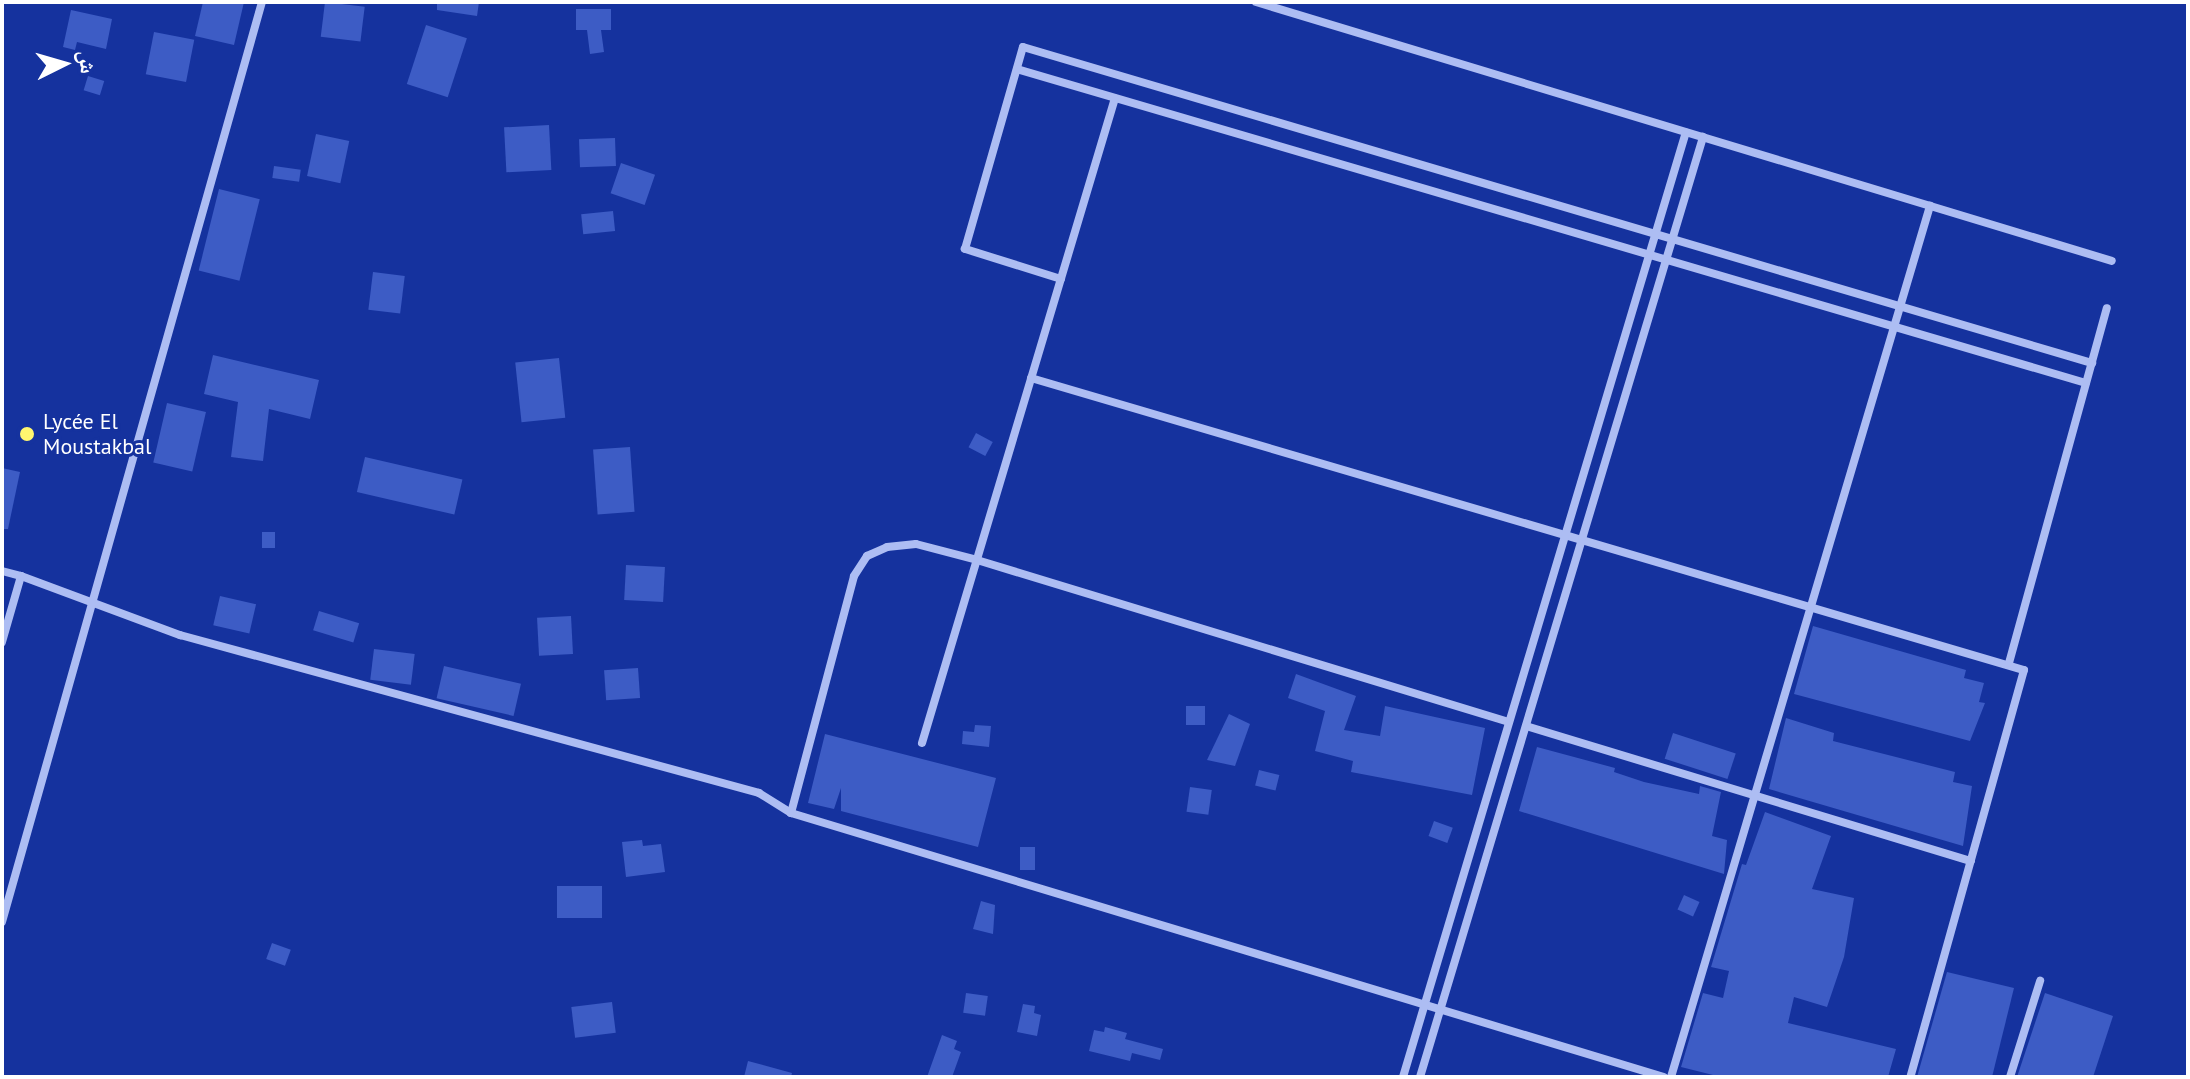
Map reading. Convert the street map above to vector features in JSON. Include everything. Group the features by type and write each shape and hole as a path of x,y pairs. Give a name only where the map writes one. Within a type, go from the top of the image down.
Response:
{"street":[{"path":"2,922 95,605 262,2"},
{"path":"1256,2 2112,261"},
{"path":"1061,279 965,249 1023,47 2092,363"},
{"path":"1017,69 1648,258 2086,383"},
{"path":"922,743 1115,98"},
{"path":"1403,1077 1686,132"},
{"path":"1420,1077 1703,137"},
{"path":"1671,1077 1930,206"},
{"path":"2009,663 2107,308"},
{"path":"1031,378 1581,543 2009,663 2024,670 1910,1077"},
{"path":"791,813 854,576 867,556 916,544 1509,722"},
{"path":"2,571 180,635 759,793 791,813 1426,1001 1664,1077"},
{"path":"2,642 21,576"},
{"path":"1526,726 1971,861"},
{"path":"2010,1077 2040,981"}],"building":[{"path":"203,2 244,2 234,45 195,36"},
{"path":"325,2 365,7 360,42 321,37"},
{"path":"437,2 479,2 477,16 437,10"},
{"path":"576,9 611,9 611,30 601,30 604,52 590,54 587,30 576,30"},
{"path":"71,10 112,19 106,49 77,42 75,50 63,47"},
{"path":"426,25 467,38 448,97 407,84"},
{"path":"154,32 194,40 186,82 146,74"},
{"path":"88,76 104,81 100,95 84,90"},
{"path":"549,125 551,170 506,172 504,127"},
{"path":"316,134 349,141 340,183 307,176"},
{"path":"615,138 616,166 580,167 579,139"},
{"path":"621,163 655,175 645,205 611,193"},
{"path":"274,166 301,170 299,182 272,178"},
{"path":"219,189 260,199 239,281 199,271"},
{"path":"613,211 615,231 583,234 581,214"},
{"path":"373,272 405,276 400,314 368,310"},
{"path":"213,355 319,380 310,419 269,409 263,461 231,457 238,402 204,394"},
{"path":"559,358 565,418 522,422 515,363"},
{"path":"167,403 206,412 192,471 153,462"},
{"path":"976,433 993,442 985,456 968,447"},
{"path":"630,447 635,512 598,514 593,450"},
{"path":"365,457 462,479 454,515 357,492"},
{"path":"2,468 20,472 8,529 2,529"},
{"path":"262,532 275,532 275,548 262,548"},
{"path":"626,565 665,567 663,602 624,600"},
{"path":"220,596 256,604 249,634 213,625"},
{"path":"319,611 359,623 353,642 313,630"},
{"path":"571,616 573,654 539,656 537,618"},
{"path":"1813,626 1966,670 1964,678 1984,683 1979,702 1985,703 1970,741 1794,694"},
{"path":"374,649 415,654 411,685 370,680"},
{"path":"444,666 521,684 514,716 437,698"},
{"path":"638,668 640,698 606,700 604,670"},
{"path":"1296,674 1356,696 1344,730 1380,736 1385,706 1485,728 1472,795 1351,772 1353,761 1315,751 1325,711 1288,698"},
{"path":"1186,706 1205,706 1205,725 1186,725"},
{"path":"1229,714 1250,724 1235,766 1207,760"},
{"path":"1786,718 1834,733 1833,741 1955,772 1953,782 1972,786 1963,846 1769,789"},
{"path":"975,725 991,726 989,747 962,744 963,731 974,732"},
{"path":"1673,733 1736,753 1727,779 1665,759"},
{"path":"825,734 996,778 978,847 841,811 841,788 834,809 808,803"},
{"path":"1537,747 1615,768 1614,772 1644,782 1699,794 1700,786 1721,792 1712,836 1727,840 1724,874 1519,811"},
{"path":"1259,770 1279,775 1276,791 1255,786"},
{"path":"1190,787 1212,790 1208,815 1187,812"},
{"path":"1765,812 1831,836 1812,889 1854,898 1844,957 1827,1007 1794,997 1788,1023 1896,1049 1888,1077 1721,1077 1681,1067 1703,993 1723,998 1729,971 1711,967 1742,864 1746,865"},
{"path":"1434,821 1453,828 1447,843 1429,836"},
{"path":"642,840 643,846 661,844 665,872 626,877 622,842"},
{"path":"1020,847 1035,847 1035,870 1020,870"},
{"path":"557,886 602,886 602,918 557,918"},
{"path":"1684,895 1700,902 1693,917 1677,910"},
{"path":"981,901 995,905 993,934 973,929"},
{"path":"272,943 291,950 285,966 266,959"},
{"path":"1947,972 2014,988 1992,1077 1917,1077"},
{"path":"966,993 988,996 985,1016 963,1013"},
{"path":"2045,993 2113,1016 2093,1077 2017,1077"},
{"path":"612,1002 616,1033 575,1038 571,1007"},
{"path":"1023,1004 1035,1006 1034,1013 1041,1015 1037,1036 1017,1032"},
{"path":"1105,1027 1127,1033 1125,1039 1163,1049 1160,1060 1132,1053 1130,1061 1089,1051 1094,1030 1104,1032"},
{"path":"942,1035 957,1041 954,1049 961,1052 952,1077 927,1077"},
{"path":"748,1061 792,1073 791,1077 744,1077"}],"place":[{"name":"Lycée El Moustakbal","path":"27,434"}]}
